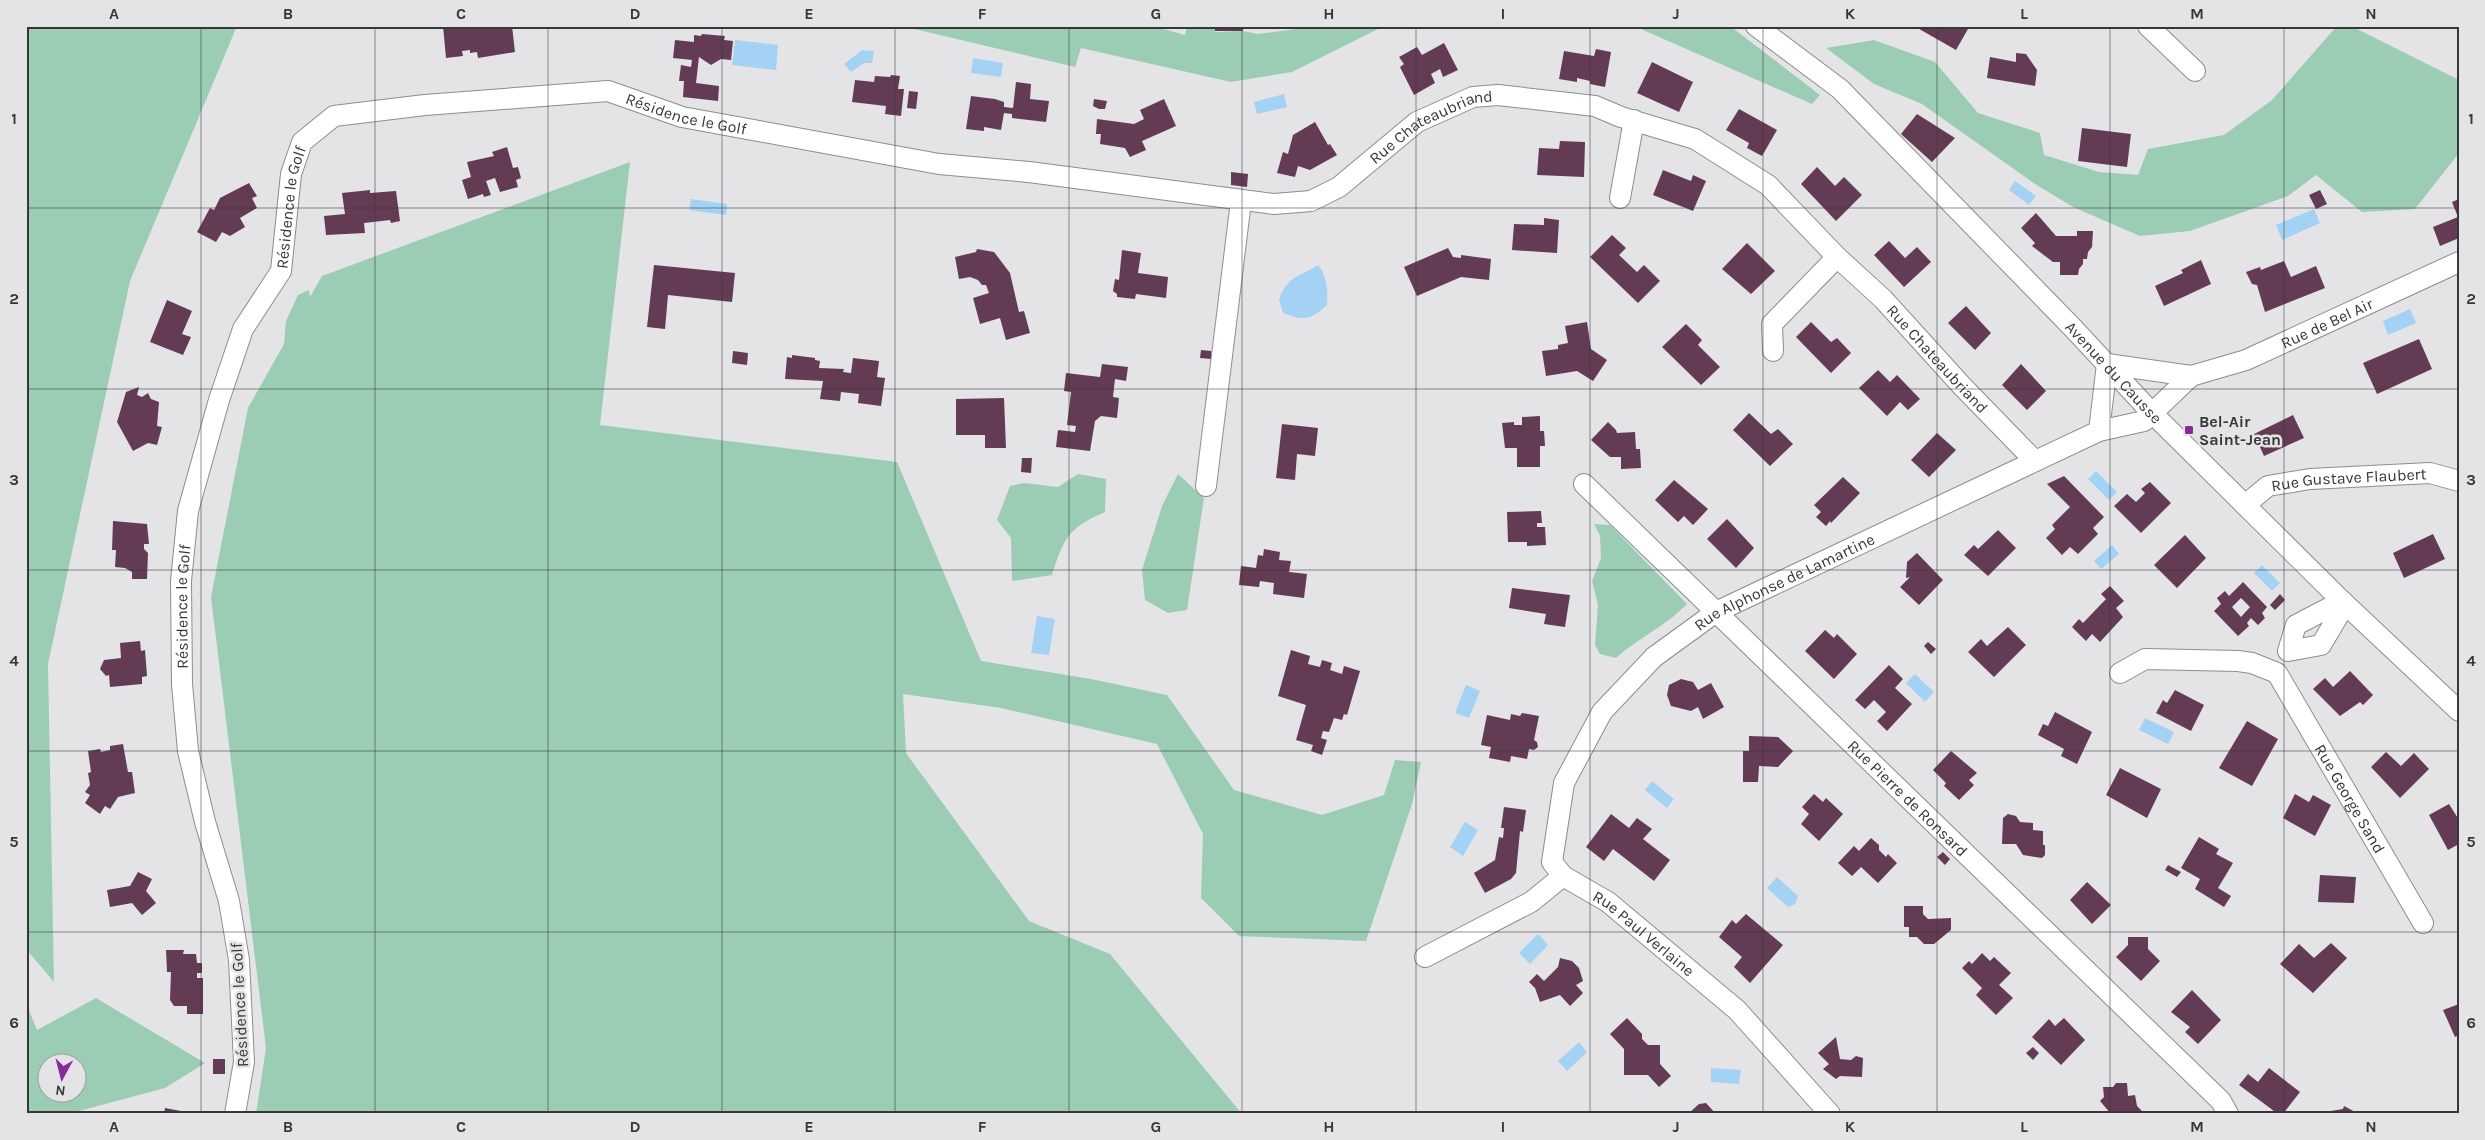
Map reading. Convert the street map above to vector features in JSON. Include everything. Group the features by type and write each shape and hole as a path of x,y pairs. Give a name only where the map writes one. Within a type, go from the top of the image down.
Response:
{"street":[{"name":"Avenue du Causse","path":"1756,26 1840,90 2108,364 2151,412 2342,601 2459,711"},
{"path":"2148,26 2195,71"},
{"name":"Résidence le Golf","path":"235,1114 244,1062 239,960 229,901 205,822 188,751 182,684 181,581 188,511 219,400 242,329 281,271 292,174 302,142 334,116 425,105 608,91 682,117 768,134 940,164 1029,172 1060,177"},
{"name":"Rue Chateaubriand","path":"1060,177 1241,201 1274,204 1311,201 1342,184 1417,122 1473,97 1498,95 1595,106 1622,117 1695,139 1768,185 1837,257 1883,299 2035,461"},
{"path":"1620,198 1634,120"},
{"path":"1206,486 1241,201"},
{"path":"1773,351 1772,324 1837,257"},
{"name":"Rue de Bel Air","path":"2108,364 2191,376 2246,360 2459,262"},
{"path":"2099,431 2108,364"},
{"name":"Rue de Bel Air","path":"2151,412 2191,376"},
{"name":"Rue Alphonse de Lamartine","path":"1563,876 1552,862 1564,782 1602,712 1654,657 1716,612 2099,431 2144,421 2151,412"},
{"name":"Rue Gustave Flaubert","path":"2245,505 2268,486 2310,479 2430,473 2459,480"},
{"name":"Rue Pierre de Ronsard","path":"1584,484 2215,1095 2221,1101 2228,1114"},
{"path":"2120,673 2145,659 2238,661 2252,663 2277,672 2288,651 2296,625 2342,601"},
{"path":"2288,651 2321,645 2340,613 2342,601"},
{"name":"Rue George Sand","path":"2277,672 2423,923"},
{"path":"1425,957 1532,902 1563,876"},
{"name":"Rue Paul Verlaine","path":"1563,876 1608,902 1737,1010 1830,1114"}],"green space":[{"path":"26,26 237,26 130,281 48,664 54,982 26,949"},
{"path":"902,26 1152,26 1185,35 1187,26 1215,26 1215,32 1243,31 1258,34 1318,26 1384,26 1292,72 1231,82 1081,48 1075,67"},
{"path":"1634,26 1730,26 1820,95 1812,104"},
{"path":"2337,26 2351,26 2459,80 2459,153 2415,209 2362,212 2316,175 2288,196 2190,231 2140,236 2073,207 2035,184 1922,104 1874,84 1826,48 1874,40 1935,62 1978,113 2040,133 2044,155 2099,172 2138,175 2148,149 2224,135 2272,100"},
{"path":"630,162 600,425 897,462 981,661 1091,679 1167,695 1234,790 1322,815 1384,795 1395,760 1421,762 1412,804 1366,941 1239,936 1201,898 1203,834 1157,744 1001,708 903,694 906,753 1029,921 1110,954 1242,1114 256,1114 266,1048 211,597 248,408 284,344 286,321 298,295 309,290 310,297 322,276"},
{"path":"1078,474 1106,479 1105,512 1083,523 1069,536 1060,552 1052,575 1012,581 1011,538 997,520 1010,486 1024,483 1058,487"},
{"path":"1178,474 1204,498 1187,610 1168,613 1145,600 1142,570 1162,506"},
{"path":"1594,524 1610,525 1687,604 1670,619 1616,658 1600,654 1595,645 1598,605 1592,581 1601,558 1600,536"},
{"path":"96,998 205,1063 165,1088 68,1114 26,1114 26,1003 37,1030"}],"water":[{"path":"735,40 778,45 776,70 732,65"},
{"path":"862,50 874,51 872,63 864,63 851,72 844,64"},
{"path":"973,58 1003,63 1001,77 971,73"},
{"path":"1284,94 1287,107 1257,114 1254,102"},
{"path":"2015,181 2036,196 2029,205 2009,190"},
{"path":"691,199 727,204 726,215 689,210"},
{"path":"2314,209 2320,223 2282,240 2276,225"},
{"path":"1318,265 1326,284 1327,305 1316,314 1306,318 1283,313 1279,299 1287,285 1291,280"},
{"path":"2410,309 2416,323 2388,335 2383,321"},
{"path":"2096,471 2117,492 2109,500 2088,479"},
{"path":"2112,545 2119,554 2101,569 2094,561"},
{"path":"2262,565 2280,583 2272,591 2254,573"},
{"path":"1037,616 1055,619 1049,655 1031,653"},
{"path":"1915,674 1934,692 1925,702 1906,683"},
{"path":"1466,685 1480,691 1469,718 1455,713"},
{"path":"2145,718 2174,732 2168,744 2139,730"},
{"path":"1652,781 1674,799 1667,808 1645,790"},
{"path":"1465,822 1478,830 1463,856 1450,847"},
{"path":"1777,877 1798,896 1795,904 1788,907 1767,888"},
{"path":"1538,934 1548,945 1530,964 1519,953"},
{"path":"1579,1042 1587,1052 1567,1071 1558,1061"},
{"path":"1711,1068 1741,1070 1739,1084 1711,1082"}],"building":[{"path":"443,26 459,26 459,29 467,28 467,26 512,26 515,52 478,58 477,52 470,53 470,50 462,51 463,56 446,58"},
{"path":"1215,26 1243,26 1243,31 1215,31"},
{"path":"1914,26 1964,26 1968,29 1956,50"},
{"path":"702,34 725,36 724,40 733,41 731,60 721,59 711,65 699,57 696,83 719,86 718,101 683,97 684,81 679,81 681,65 691,67 692,60 673,58 675,40 694,42 694,35 701,36"},
{"path":"1444,43 1458,70 1443,77 1440,69 1431,74 1435,83 1414,95 1400,67 1404,64 1399,57 1417,47 1422,55"},
{"path":"1596,49 1611,52 1605,87 1590,84 1590,81 1577,78 1577,82 1559,79 1564,51 1594,56"},
{"path":"2016,53 2026,54 2037,70 2035,86 1987,78 1990,57 2016,62"},
{"path":"1652,62 1693,82 1679,112 1637,93"},
{"path":"891,75 900,76 898,89 904,89 901,116 885,114 886,106 852,102 855,80 874,82 875,76 890,77"},
{"path":"1016,82 1031,84 1030,99 1049,101 1046,122 1012,118 1012,114 1004,113 1001,130 984,127 984,131 966,129 971,96 995,99 1004,102 1004,107 1013,108"},
{"path":"909,91 918,92 916,109 907,108"},
{"path":"1094,99 1107,101 1105,109 1093,106"},
{"path":"1164,99 1176,126 1142,141 1146,150 1130,157 1125,148 1100,144 1101,134 1096,134 1097,119 1134,124 1144,119 1140,110"},
{"path":"1739,109 1777,130 1762,156 1747,148 1749,143 1726,130"},
{"path":"1917,114 1955,138 1932,162 1901,134"},
{"path":"1315,122 1328,145 1330,144 1337,155 1310,170 1298,166 1295,177 1277,173 1283,152 1288,154 1293,135"},
{"path":"2082,128 2131,134 2127,167 2078,161"},
{"path":"1560,141 1585,142 1584,177 1537,175 1539,148 1559,149"},
{"path":"507,147 513,168 518,167 521,178 516,180 518,187 500,192 495,178 486,181 491,195 484,197 483,194 468,199 462,180 471,177 467,162 494,156 492,152"},
{"path":"1817,167 1835,186 1844,177 1862,195 1836,221 1801,184"},
{"path":"1663,170 1691,181 1693,175 1706,181 1693,211 1653,195"},
{"path":"1231,172 1248,174 1247,187 1231,185"},
{"path":"249,183 257,196 252,198 257,208 240,218 245,227 230,236 222,232 216,242 197,232 210,208 214,210 220,198"},
{"path":"370,190 370,193 396,191 400,221 391,223 390,220 364,223 365,233 326,235 324,216 345,214 342,193"},
{"path":"2320,190 2327,204 2316,209 2309,195"},
{"path":"2459,199 2459,238 2440,246 2433,227 2458,217 2452,202"},
{"path":"2036,213 2056,236 2077,236 2077,231 2093,231 2092,247 2088,252 2087,259 2083,259 2078,275 2060,275 2060,262 2053,262 2032,246 2035,243 2021,228"},
{"path":"1544,218 1559,220 1557,253 1512,250 1514,224 1544,225"},
{"path":"1612,235 1626,248 1619,255 1637,272 1644,265 1660,281 1638,303 1590,257"},
{"path":"1889,241 1905,258 1917,247 1931,262 1904,287 1874,255"},
{"path":"1747,243 1775,271 1751,294 1722,269"},
{"path":"1448,248 1453,257 1461,258 1461,255 1491,259 1489,280 1461,277 1417,296 1404,267"},
{"path":"977,249 994,252 1010,273 1019,312 1024,311 1030,333 1006,340 1000,318 980,324 973,298 989,293 986,285 982,285 978,280 970,277 959,279 955,257 976,252"},
{"path":"1122,250 1141,253 1138,273 1168,277 1166,298 1136,294 1135,299 1117,297 1117,294 1113,291 1115,279 1119,280"},
{"path":"2201,260 2211,284 2164,306 2155,286 2183,273 2181,270"},
{"path":"2284,261 2291,277 2316,266 2325,288 2265,312 2257,285 2252,284 2246,272 2260,267 2261,270"},
{"path":"654,265 735,273 732,302 668,295 665,329 647,327"},
{"path":"167,300 192,311 182,334 191,337 183,355 150,342"},
{"path":"1966,306 1991,333 1975,350 1948,323"},
{"path":"1587,322 1591,349 1607,360 1593,381 1577,371 1546,376 1542,351 1558,349 1558,345 1568,343 1565,326"},
{"path":"1811,322 1831,342 1837,338 1851,353 1831,373 1796,337"},
{"path":"1686,324 1702,340 1698,345 1720,367 1701,385 1662,347"},
{"path":"2419,339 2432,369 2377,394 2363,363"},
{"path":"1201,350 1211,351 1211,359 1200,358"},
{"path":"733,351 748,353 747,365 732,363"},
{"path":"792,355 815,358 815,360 820,361 819,368 844,369 843,372 851,373 853,358 879,361 877,377 885,378 881,406 858,403 859,394 841,392 840,401 820,399 823,381 785,379 787,357 792,358"},
{"path":"1102,364 1128,367 1126,381 1115,379 1113,397 1119,398 1117,418 1101,416 1095,421 1090,451 1056,447 1058,430 1075,432 1076,426 1067,425 1071,392 1064,391 1066,373 1100,377"},
{"path":"2021,364 2046,391 2027,410 2002,385"},
{"path":"1878,370 1890,382 1897,375 1920,399 1908,410 1900,402 1887,416 1859,388"},
{"path":"139,387 137,395 142,397 148,393 151,399 159,402 157,426 162,427 157,445 148,443 133,451 117,422 126,392"},
{"path":"1004,398 1006,448 985,448 985,435 956,435 956,399"},
{"path":"1749,413 1771,434 1778,429 1793,444 1770,466 1733,430"},
{"path":"2293,415 2304,438 2264,456 2254,434"},
{"path":"1540,416 1540,431 1544,431 1545,446 1540,446 1540,467 1517,467 1517,448 1505,448 1502,423 1514,422 1514,425 1522,425 1522,417"},
{"path":"1608,422 1617,433 1635,432 1636,449 1640,449 1641,468 1621,469 1621,457 1610,457 1591,440"},
{"path":"1282,424 1318,428 1315,456 1297,454 1295,480 1276,478"},
{"path":"1937,433 1956,450 1929,477 1911,460"},
{"path":"1022,458 1032,458 1031,473 1021,472"},
{"path":"2064,476 2104,517 2093,528 2098,534 2078,554 2070,547 2062,555 2046,538 2055,529 2052,525 2070,507 2047,484"},
{"path":"1843,477 1860,493 1826,526 1816,517 1821,512 1814,505"},
{"path":"1674,480 1708,509 1693,525 1684,516 1678,522 1655,500"},
{"path":"2150,482 2171,503 2141,533 2114,506 2127,494 2136,502 2145,493 2141,489"},
{"path":"1541,511 1542,523 1537,523 1537,527 1545,527 1546,545 1527,546 1527,542 1508,542 1507,512"},
{"path":"1727,519 1754,548 1736,568 1707,539"},
{"path":"113,521 147,524 149,544 144,544 144,549 148,553 147,579 132,579 132,572 125,568 115,567 116,550 112,550"},
{"path":"1998,530 2016,548 1988,576 1964,555 1974,545 1978,549"},
{"path":"2433,534 2445,559 2404,578 2393,553"},
{"path":"2185,535 2206,558 2177,588 2154,565"},
{"path":"1264,549 1280,552 1279,560 1291,561 1289,572 1307,574 1304,598 1273,594 1274,583 1260,581 1259,587 1239,585 1241,566 1256,568 1258,555 1263,556"},
{"path":"1917,553 1943,580 1919,605 1900,587 1910,577 1906,578 1907,562"},
{"path":"2243,582 2267,607 2262,613 2265,618 2258,625 2251,618 2247,623 2249,626 2238,636 2214,611 2221,604 2217,598 2225,591 2229,596","holes":["2241,598 2250,607 2241,617 2232,607"]},
{"path":"2110,586 2124,601 2116,608 2123,617 2100,642 2092,634 2086,641 2072,627 2079,619 2083,623 2106,599 2101,594"},
{"path":"1512,588 1570,595 1565,627 1544,624 1546,614 1509,608"},
{"path":"2280,594 2285,600 2275,610 2270,605"},
{"path":"2008,627 2026,645 1994,677 1968,652 1981,639 1987,646"},
{"path":"1825,630 1834,638 1837,634 1857,654 1834,679 1805,651"},
{"path":"140,641 141,651 145,650 147,676 142,677 142,684 110,687 109,675 106,676 100,669 104,660 121,658 120,643"},
{"path":"1928,642 1936,649 1931,654 1924,646"},
{"path":"1291,650 1310,656 1308,664 1320,667 1322,660 1332,663 1330,670 1342,674 1344,666 1360,671 1347,715 1344,714 1342,720 1334,718 1329,732 1323,731 1321,738 1327,740 1322,755 1311,751 1313,745 1296,740 1306,705 1278,696"},
{"path":"1889,665 1903,679 1895,688 1912,704 1887,731 1877,721 1886,712 1874,700 1865,709 1855,700"},
{"path":"2350,671 2373,695 2363,705 2360,702 2340,716 2313,689 2325,678 2333,687"},
{"path":"1681,679 1693,682 1698,690 1711,683 1724,707 1703,719 1698,707 1691,711 1671,706 1667,695 1669,685"},
{"path":"2175,690 2204,705 2191,731 2156,713 2163,700 2167,703"},
{"path":"2055,712 2092,732 2077,764 2061,756 2064,749 2038,735 2043,724 2048,726"},
{"path":"1522,713 1539,716 1534,740 1537,742 1538,747 1534,750 1529,749 1527,759 1511,756 1510,762 1489,758 1491,747 1481,745 1487,715 1510,720 1511,714 1520,716"},
{"path":"2247,721 2278,739 2252,786 2219,768"},
{"path":"1749,736 1778,737 1793,751 1778,767 1759,766 1758,782 1743,782 1743,751 1749,751"},
{"path":"123,744 128,772 132,772 135,793 118,797 110,809 105,806 100,814 85,803 90,795 85,792 90,785 88,773 91,772 88,751 100,749 101,752 110,750 110,746"},
{"path":"1951,751 1977,773 1969,780 1974,785 1959,800 1944,786 1946,783 1933,770"},
{"path":"2386,752 2401,766 2414,753 2429,769 2400,798 2371,767"},
{"path":"2120,768 2161,789 2147,818 2106,795"},
{"path":"1814,794 1823,802 1826,798 1843,814 1819,841 1801,824 1809,814 1802,807"},
{"path":"2295,794 2309,802 2313,795 2331,805 2315,836 2283,818"},
{"path":"2449,804 2459,820 2459,844 2448,850 2429,815"},
{"path":"1504,807 1526,810 1523,832 1520,831 1516,873 1511,879 1485,893 1474,873 1495,860 1499,837 1503,838 1504,828 1501,828"},
{"path":"1611,814 1629,828 1637,818 1652,829 1643,839 1670,860 1654,881 1613,849 1604,861 1586,847"},
{"path":"2008,814 2016,816 2020,822 2033,823 2033,830 2043,831 2045,855 2042,858 2023,855 2016,844 2002,844 2003,818"},
{"path":"2199,837 2219,849 2216,854 2233,863 2218,888 2231,896 2224,907 2195,889 2200,879 2181,868"},
{"path":"1871,838 1879,845 1879,850 1886,857 1888,854 1897,863 1878,883 1861,867 1852,876 1838,863 1854,846 1859,851"},
{"path":"1943,852 1950,859 1945,865 1937,857"},
{"path":"2168,865 2181,872 2177,877 2165,870"},
{"path":"138,872 152,879 146,891 156,903 142,915 132,903 110,907 107,890 130,886"},
{"path":"2320,875 2356,877 2354,903 2318,902"},
{"path":"2087,882 2111,905 2092,924 2070,900"},
{"path":"1904,906 1923,906 1923,914 1928,919 1951,918 1951,930 1934,944 1924,944 1917,937 1909,937 1909,927 1904,927"},
{"path":"1746,914 1783,945 1750,983 1734,967 1742,957 1719,937 1732,920 1736,924"},
{"path":"2128,937 2148,937 2148,949 2160,961 2141,981 2116,957 2128,945"},
{"path":"2331,943 2347,958 2313,993 2280,964 2299,944 2314,958"},
{"path":"166,950 184,950 183,954 196,954 197,963 202,963 202,973 197,973 197,978 203,978 203,1014 187,1014 187,1006 174,1006 170,1000 171,972 167,972"},
{"path":"1982,953 1990,961 1994,957 2011,973 1999,985 2013,998 1996,1015 1976,995 1982,988 1962,968 1969,961 1972,964"},
{"path":"1560,958 1572,961 1579,968 1583,981 1576,985 1583,993 1570,1006 1560,995 1540,1002 1535,988 1529,982 1537,974 1544,981 1558,967"},
{"path":"2192,990 2221,1020 2198,1044 2185,1032 2190,1027 2171,1012"},
{"path":"2459,1004 2459,1035 2455,1037 2443,1010"},
{"path":"1627,1018 1642,1034 1642,1039 1648,1045 1660,1045 1660,1064 1671,1076 1659,1087 1648,1075 1624,1075 1624,1049 1610,1034"},
{"path":"2064,1018 2085,1040 2061,1065 2032,1037 2049,1019 2055,1026"},
{"path":"1836,1037 1840,1059 1851,1060 1856,1056 1863,1058 1862,1077 1840,1076 1836,1079 1823,1069 1829,1064 1818,1053"},
{"path":"2033,1047 2039,1053 2033,1060 2026,1053"},
{"path":"213,1059 225,1059 225,1074 213,1074"},
{"path":"2269,1068 2300,1092 2283,1114 2278,1114 2239,1085 2248,1074 2258,1082"},
{"path":"2116,1083 2127,1083 2128,1096 2135,1095 2137,1106 2142,1111 2139,1114 2111,1114 2100,1101 2104,1097 2103,1087 2113,1087"},
{"path":"1706,1103 1716,1114 1688,1114 1699,1104"},
{"path":"2344,1106 2359,1114 2330,1114 2331,1111 2343,1109"},
{"path":"165,1108 186,1112 186,1114 164,1114"}],"place":[{"name":"Bel-Air Saint-Jean","path":"2189,430"}]}
